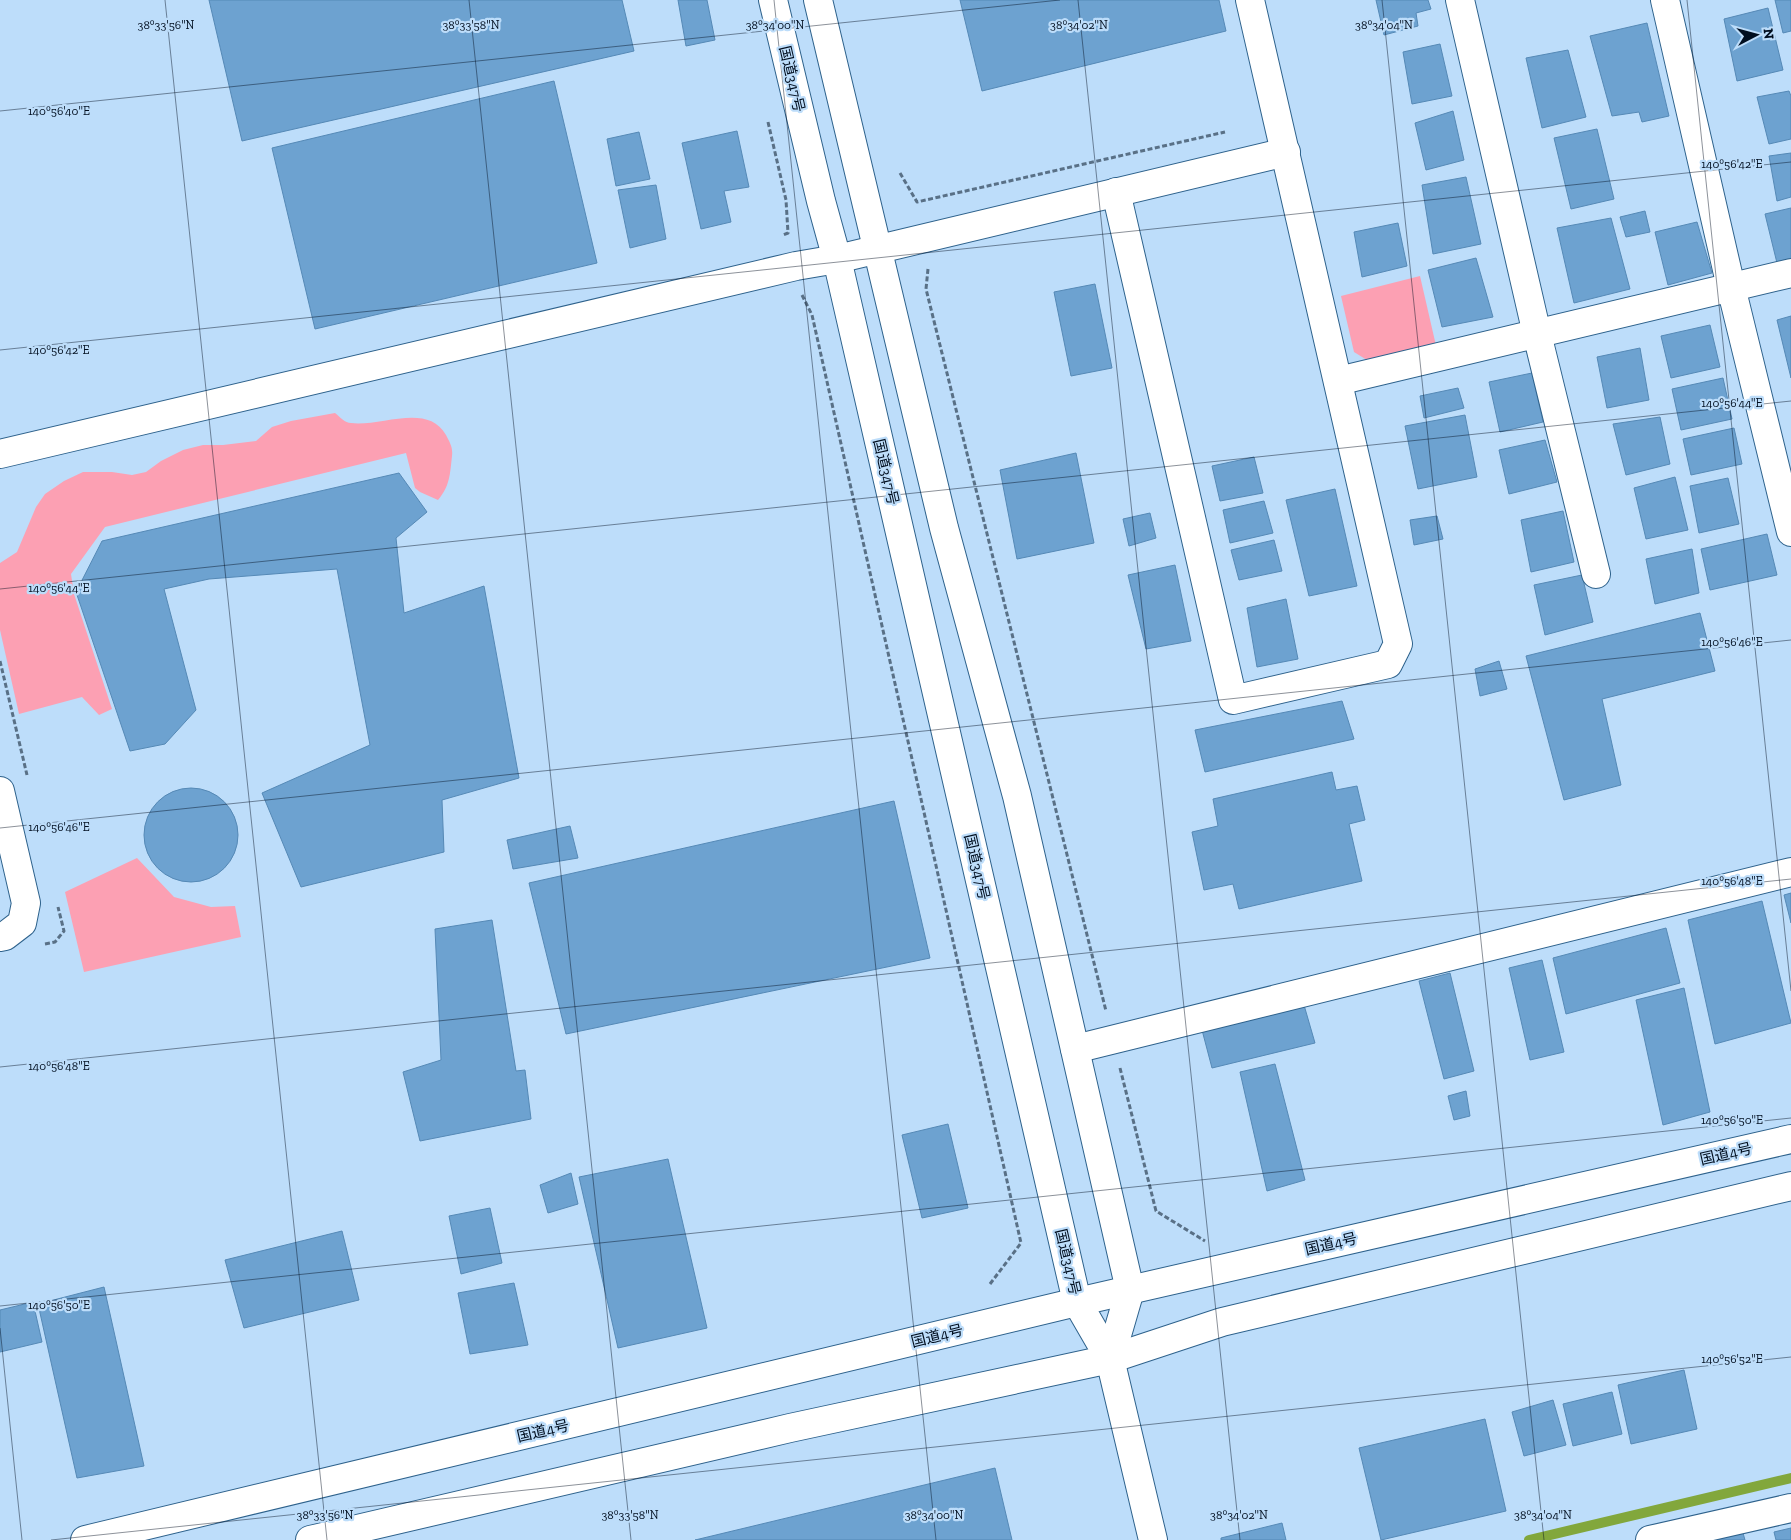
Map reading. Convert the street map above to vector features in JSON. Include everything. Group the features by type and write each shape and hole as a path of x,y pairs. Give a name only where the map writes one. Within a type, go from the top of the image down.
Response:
{"main road":[{"name":"国道347号","path":"773,0 821,201 837,259 1077,1302 1110,1359"},
{"path":"818,0 944,528 1017,796 1130,1290 1110,1359 1153,1540"},
{"path":"1116,192 1233,700 1388,664 1398,644 1250,0"},
{"path":"1460,0 1537,334 1596,574"},
{"path":"1664,0 1791,532"},
{"path":"0,454 796,266 877,250 1286,152"},
{"path":"1338,381 1791,273"},
{"path":"0,791 26,903 22,923 5,936 0,937"},
{"path":"1075,1049 1791,872"},
{"name":"国道4号","path":"85,1540 1077,1302 1791,1139"},
{"path":"310,1540 790,1428 1110,1359 1222,1322 1791,1186"},
{"path":"1650,1540 1791,1508"}],"path":[{"path":"766,114 786,200 788,233 780,236"},
{"path":"900,173 917,202 1230,131"},
{"path":"928,264 926,289 1156,1211 1205,1241"},
{"path":"802,295 812,315 1021,1243 990,1284"}],"shaded area":[{"path":"1420,276 1437,350 1375,365 1354,352 1341,296"},
{"path":"335,413 349,423 416,418 428,420 438,425 451,445 452,453 449,480 438,500 415,488 406,453 105,527 71,574 74,594 112,709 99,715 82,697 19,714 0,630 0,563 17,552 36,507 45,494 64,481 83,472 112,472 132,475 146,472 161,461 183,450 203,445 223,445 256,441 272,427 291,421"},
{"path":"137,858 174,897 211,907 235,906 241,937 84,972 65,892"}],"building":[{"path":"209,0 622,0 634,51 242,141"},
{"path":"678,0 707,0 715,40 686,46"},
{"path":"960,0 1219,0 1226,31 982,91"},
{"path":"1376,0 1428,0 1431,9 1416,13 1418,26 1384,35"},
{"path":"1775,0 1791,0 1791,31 1783,33"},
{"path":"1768,8 1783,70 1737,81 1724,19"},
{"path":"1647,23 1669,116 1642,122 1639,112 1612,116 1590,36"},
{"path":"1440,44 1452,96 1412,104 1403,52"},
{"path":"1568,50 1586,117 1542,128 1526,58"},
{"path":"554,81 597,263 315,329 272,148"},
{"path":"1789,91 1791,96 1791,139 1769,144 1757,97"},
{"path":"1453,111 1464,160 1426,170 1415,123"},
{"path":"1597,129 1614,199 1571,209 1554,138"},
{"path":"737,131 749,187 724,191 731,222 701,229 682,143"},
{"path":"639,132 650,179 616,186 607,139"},
{"path":"1791,153 1791,197 1777,201 1769,156"},
{"path":"1466,177 1481,244 1433,254 1422,185"},
{"path":"656,185 666,239 630,248 618,190"},
{"path":"1791,208 1791,260 1777,263 1765,214"},
{"path":"1645,211 1650,232 1626,237 1620,217"},
{"path":"1611,218 1630,289 1574,303 1557,228"},
{"path":"1697,222 1712,273 1668,285 1655,232"},
{"path":"1398,223 1407,266 1362,277 1354,232"},
{"path":"1476,258 1493,317 1442,327 1428,270"},
{"path":"1095,284 1112,368 1071,376 1054,292"},
{"path":"1791,316 1791,378 1777,320"},
{"path":"1710,325 1720,367 1671,378 1661,336"},
{"path":"1640,348 1649,400 1607,408 1597,357"},
{"path":"1532,373 1543,422 1500,432 1489,382"},
{"path":"1723,378 1732,419 1681,430 1672,389"},
{"path":"1458,388 1464,408 1424,418 1420,396"},
{"path":"1465,415 1477,477 1418,489 1405,426"},
{"path":"1660,417 1670,464 1626,475 1613,424"},
{"path":"1734,428 1742,464 1691,475 1683,439"},
{"path":"1545,440 1557,482 1509,494 1499,450"},
{"path":"1076,453 1094,543 1017,559 1000,470"},
{"path":"1254,457 1263,493 1220,501 1212,466"},
{"path":"399,473 427,512 396,538 404,613 484,586 519,778 442,800 444,852 301,887 262,793 370,745 337,569 209,579 164,589 196,710 165,744 130,751 76,592 102,541"},
{"path":"1675,477 1688,530 1646,539 1634,488"},
{"path":"1728,478 1739,524 1699,533 1690,486"},
{"path":"1335,489 1357,586 1309,596 1286,500"},
{"path":"1264,501 1273,533 1230,543 1223,510"},
{"path":"1563,511 1574,562 1531,572 1521,520"},
{"path":"1150,513 1156,538 1129,546 1123,519"},
{"path":"1437,516 1443,539 1414,545 1410,520"},
{"path":"1767,534 1777,575 1710,590 1701,549"},
{"path":"1274,540 1282,571 1239,580 1231,550"},
{"path":"1692,549 1699,593 1655,604 1646,559"},
{"path":"1175,565 1191,641 1146,649 1128,575"},
{"path":"1582,575 1593,622 1545,635 1534,585"},
{"path":"1286,599 1298,659 1257,667 1247,608"},
{"path":"1700,613 1715,671 1602,699 1621,785 1564,800 1526,656"},
{"path":"1499,661 1507,689 1480,696 1475,669"},
{"path":"1342,701 1354,739 1205,772 1195,730"},
{"path":"1332,772 1336,790 1357,786 1365,820 1349,824 1362,881 1239,909 1233,884 1204,890 1192,832 1218,826 1213,799"},
{"path":"191,788 209,792 224,802 234,817 238,835 234,853 224,868 209,878 191,882 173,878 158,868 148,853 144,835 148,817 158,802 173,792"},
{"path":"894,801 930,958 566,1034 529,883"},
{"path":"570,826 578,858 513,869 507,840"},
{"path":"1791,893 1791,923 1784,895"},
{"path":"1762,901 1791,1023 1715,1044 1688,920"},
{"path":"492,920 516,1071 525,1070 531,1119 420,1141 403,1072 441,1060 435,929"},
{"path":"1666,928 1680,983 1566,1014 1553,958"},
{"path":"1542,960 1564,1052 1530,1060 1509,968"},
{"path":"1450,973 1474,1071 1444,1079 1419,981"},
{"path":"1684,988 1710,1112 1663,1125 1636,1000"},
{"path":"1304,1005 1315,1043 1212,1068 1202,1030"},
{"path":"1275,1064 1305,1180 1267,1191 1240,1072"},
{"path":"1466,1091 1470,1116 1454,1120 1448,1096"},
{"path":"948,1124 968,1208 922,1218 902,1135"},
{"path":"668,1159 707,1328 618,1348 579,1177"},
{"path":"571,1173 578,1204 548,1213 540,1185"},
{"path":"490,1208 502,1263 461,1274 449,1216"},
{"path":"342,1231 359,1300 244,1328 225,1260"},
{"path":"514,1283 528,1345 470,1354 458,1293"},
{"path":"104,1287 144,1466 77,1478 38,1304"},
{"path":"33,1302 42,1342 0,1352 0,1310"},
{"path":"1684,1370 1697,1429 1631,1444 1618,1385"},
{"path":"1612,1392 1622,1434 1573,1446 1563,1404"},
{"path":"1553,1400 1566,1445 1524,1456 1512,1412"},
{"path":"1485,1419 1506,1511 1381,1540 1359,1448"},
{"path":"995,1468 1012,1540 695,1540"},
{"path":"1282,1523 1286,1540 1221,1540 1221,1538"},
{"path":"1791,1528 1791,1540 1776,1540 1774,1532"},
{"path":"1743,1533 1745,1540 1715,1540"}],"waterway":[{"path":"1529,1540 1791,1478"}]}
